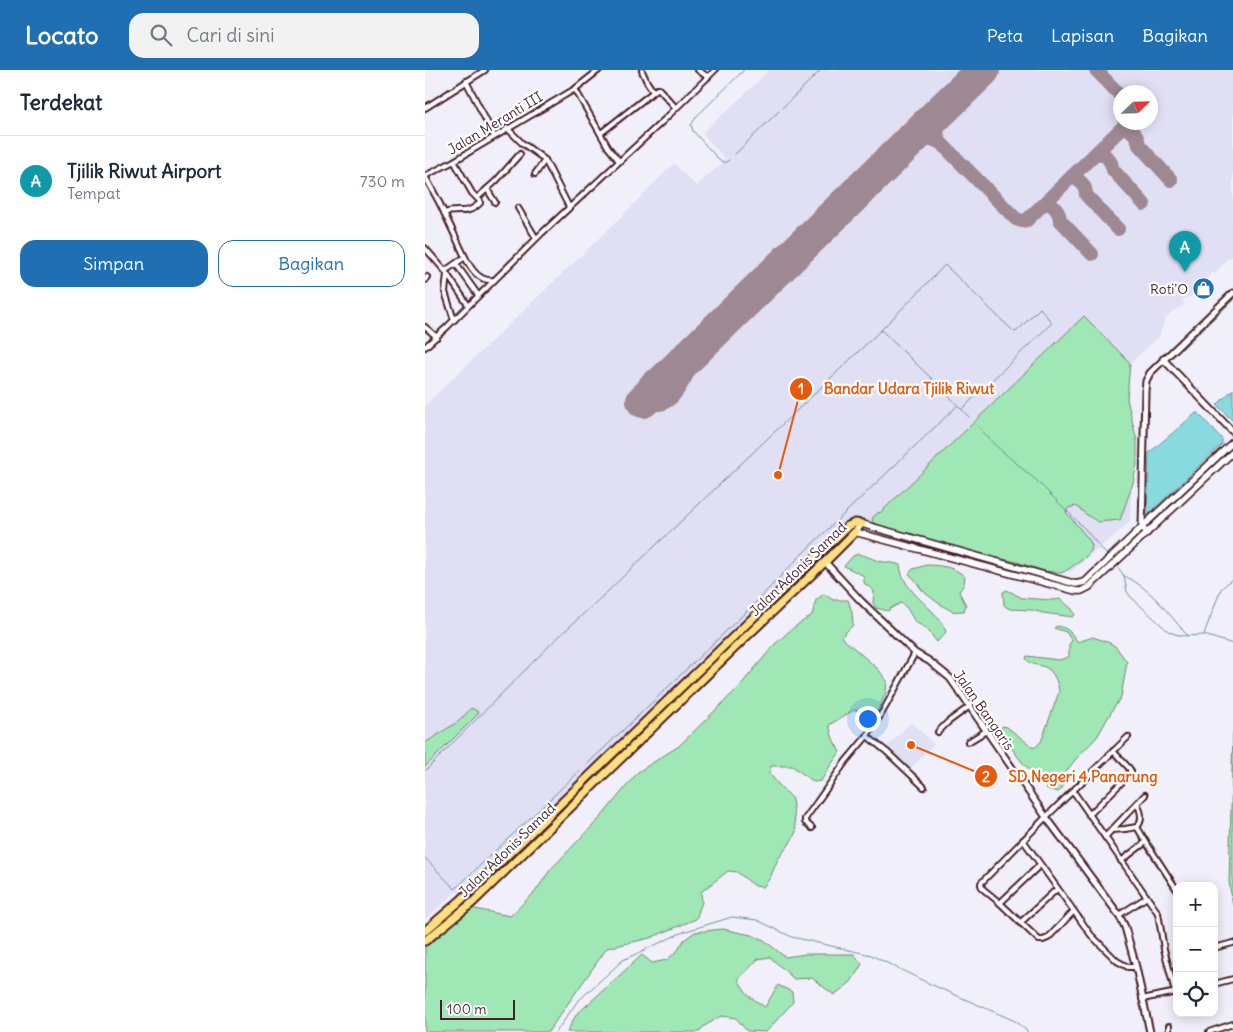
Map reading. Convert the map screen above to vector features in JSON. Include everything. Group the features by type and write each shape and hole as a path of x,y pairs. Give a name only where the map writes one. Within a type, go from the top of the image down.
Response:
{"highway":[{"name":"Jalan Adonis Samad","path":"425,931 461,901 849,526 855,522 862,524"},
{"name":"Jalan Adonis Samad","path":"426,939 472,903 855,532"},
{"path":"744,626 750,633"}],"main road":[{"path":"862,524 1076,584 1085,582 1233,442"},
{"path":"855,532 1081,591 1089,587 1233,452"},
{"name":"Jalan Adonis Samad","path":"855,532 862,524"}],"street":[{"path":"425,108 485,70"},
{"name":"Jalan Meranti III","path":"425,176 575,89 599,70"},
{"path":"698,70 708,77"},
{"path":"425,347 536,238 715,70"},
{"path":"642,71 653,91"},
{"path":"467,82 494,136"},
{"path":"575,89 608,147 619,161"},
{"path":"601,133 656,89 659,89 675,108"},
{"path":"507,128 522,143 545,160 569,207"},
{"path":"477,198 495,182 520,154"},
{"path":"535,174 545,160"},
{"path":"444,213 469,210 480,203 453,161"},
{"path":"425,176 471,268 484,279 494,280"},
{"path":"487,189 495,202"},
{"path":"518,208 536,238"},
{"path":"425,248 446,273 468,305"},
{"path":"454,320 445,292 446,273 465,258"},
{"path":"456,264 478,295"},
{"path":"1147,533 1142,527 1146,381 1150,373 1163,359 1233,294"},
{"path":"425,327 437,337"},
{"path":"1163,359 1233,432"},
{"name":"Jalan Bangaris","path":"825,562 859,600 915,653 947,675 1045,817 1119,915 1125,927 1136,967 1149,1032"},
{"path":"812,828 805,822 805,819 883,712 915,653"},
{"path":"937,732 970,706"},
{"path":"968,742 986,731"},
{"path":"867,736 924,787"},
{"path":"1073,912 1048,938 1039,940 983,889 981,882 1128,737"},
{"path":"1089,815 1131,772 1113,751"},
{"path":"1073,791 1156,909 1160,918 1173,980"},
{"path":"1105,837 1145,795"},
{"path":"1112,830 1137,827 1140,824 1142,818 1141,810 1137,803"},
{"path":"1137,827 1173,884"},
{"path":"1023,840 1039,865 1091,935 1121,964 1136,967"},
{"path":"1121,861 1145,842"},
{"path":"1000,903 1039,865"},
{"path":"1020,923 1057,889"},
{"path":"1119,915 1147,897"},
{"path":"1218,947 1233,943"},
{"path":"1218,983 1233,979"},
{"path":"1142,998 1173,993"},
{"path":"1209,1032 1233,1024"},
{"path":"1169,1026 1169,1032"}],"shaded area":[{"path":"769,70 1233,70 1233,256 1227,259 1215,274 1212,272 1203,288 1185,299 1181,299 1185,304 1166,318 1159,337 1130,363 1127,399 1130,449 1130,522 1071,572 1037,564 1032,568 849,521 462,895 457,891 425,920 425,405 620,218 674,163 696,186 726,160 702,133"},
{"path":"911,722 934,744 910,769 887,747"}],"green space":[{"path":"1233,296 1233,300 1180,349 1179,347"},
{"path":"1084,316 1130,363 1127,399 1137,441 1137,463 1133,483 1120,520 1098,522 1076,506 1068,508 1066,512 1092,546 1091,551 1082,560 1061,573 1044,571 874,524 872,521 873,517 880,513"},
{"path":"858,554 900,565 902,575 913,593 942,623 946,632 937,642 926,628 915,622 907,608 901,603 888,611 876,608 873,603 874,591 864,583 864,576 844,566 853,556"},
{"path":"927,565 952,569 965,577 964,584 959,592 966,605 964,611 952,611 939,603 925,593 909,574 913,569"},
{"path":"1007,590 1022,598 1060,599 1072,609 1075,615 1073,617 1032,610 1010,609 1004,605 1003,592"},
{"path":"824,594 833,600 848,600 852,612 853,625 841,637 878,669 887,681 886,693 877,712 854,710 829,725 833,739 840,752 821,781 814,782 792,766 771,766 769,773 792,798 796,832 778,859 770,878 763,887 755,886 737,872 728,871 701,892 702,902 696,919 650,938 607,948 548,1032 425,1032 425,946 435,940 470,908 510,916 535,892 550,870 602,816 638,772 679,746 739,687 775,644 812,615 816,600"},
{"path":"1057,626 1067,630 1078,642 1093,637 1110,643 1116,647 1127,662 1121,697 1097,737 1065,773 1062,789 1058,792 1047,789 1021,761 1001,734 1002,726 1007,727 1034,748 1041,742 1059,692 1057,681 1048,669 1033,664 1026,659 1027,656 1059,660 1069,657 1069,644 1072,641 1066,632 1054,628"},
{"path":"471,708 477,711 478,714 425,767 425,743 459,721"},
{"path":"1233,733 1233,905 1229,882"},
{"path":"723,929 764,940 785,957 806,954 854,954 862,964 851,982 834,995 812,978 794,979 770,957 758,959 738,980 749,996 765,1007 778,985 792,992 793,1002 766,1032 747,1031 736,1018 721,1016 703,1027 699,1032 567,1032 576,1015 642,955 652,963 667,960 678,950 684,940 695,932"}],"water":[{"path":"1233,389 1233,421 1217,405"},
{"path":"1196,413 1222,439 1222,444 1147,515 1149,453"}],"waterway":[{"path":"729,160 721,162 693,131 691,125 697,116 744,70"},
{"path":"735,154 821,70"},
{"path":"881,330 945,265 1016,332 1040,308 1052,323 962,409"},
{"path":"425,771 552,643 881,330 969,417"},
{"path":"425,858 455,889 638,716 750,608 803,553 957,406"},
{"path":"975,423 996,446 1037,481 1084,528 1106,554"},
{"path":"1118,567 1124,576 1127,592 1168,631 1184,636 1204,635 1233,644"},
{"path":"1123,575 1150,594 1187,635"},
{"path":"1204,634 1221,589 1233,578"},
{"path":"556,1032 577,1002 623,960 683,932 732,917 757,920 792,937 871,955 928,983 1015,1021 1028,1032"}],"taxiway":[{"path":"1096,70 1113,88"},
{"path":"941,143 938,138 936,121 945,107"},
{"path":"908,144 924,137 941,143 1016,219 1022,221 1027,220 1120,130"},
{"path":"1130,130 1139,145 1171,180"},
{"path":"1097,153 1107,157 1113,170 1144,204"},
{"path":"1072,177 1082,184 1086,195 1118,229"},
{"path":"1046,202 1056,209 1060,220 1092,254"},
{"path":"666,378 656,376 648,380 643,390 648,400 656,403 669,400 679,388 712,334"}],"runway":[{"path":"643,401 983,70"}],"place":[{"name":"Tjilik Riwut Airport","path":"1185,272"},
{"name":"Roti'O","path":"1204,289"},
{"name":"Bandar Udara Tjilik Riwut","path":"778,475"},
{"name":"SD Negeri 4 Panarung","path":"911,745"}]}
